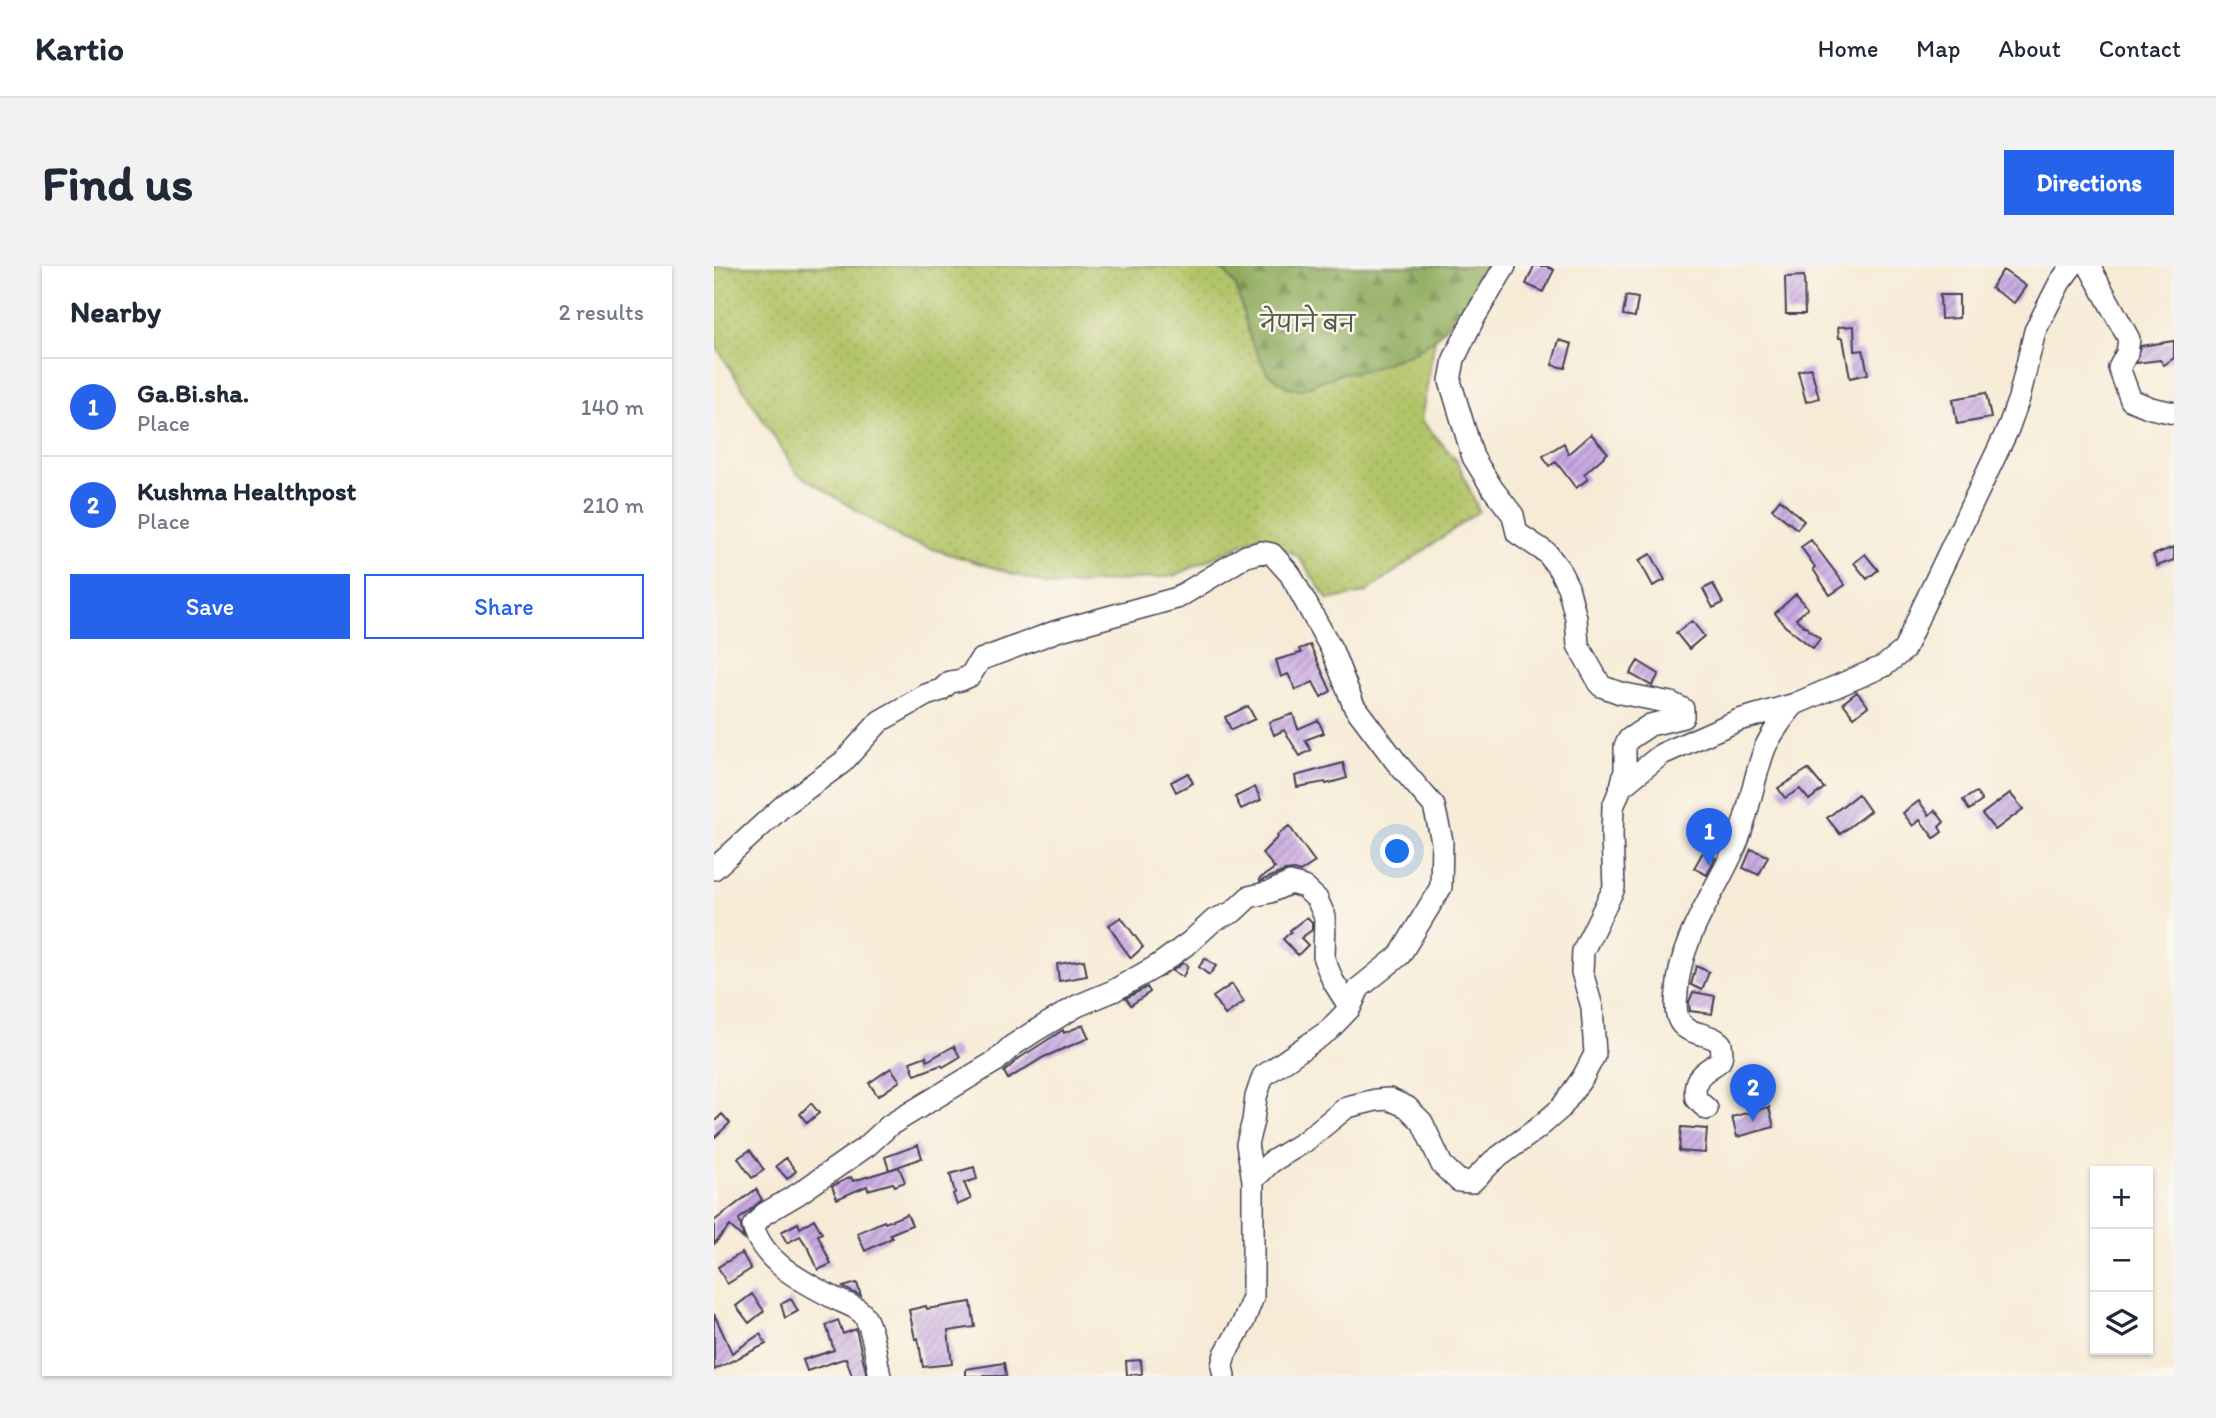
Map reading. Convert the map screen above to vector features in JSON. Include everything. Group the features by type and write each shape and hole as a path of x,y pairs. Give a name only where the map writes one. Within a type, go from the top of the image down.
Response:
{"street":[{"path":"1253,1181 1271,1162 1304,1142 1348,1107 1389,1099 1407,1107 1422,1122 1442,1165 1460,1181 1472,1182 1493,1161 1561,1108 1595,1054 1592,1007 1582,972 1583,951 1614,888 1613,807 1625,770 1625,746 1629,739 1650,725 1683,717 1683,709 1671,703 1620,693 1601,685 1578,645 1576,618 1568,587 1547,553 1517,533 1513,515 1473,457 1450,381 1454,359 1474,318 1505,266"},
{"path":"1621,788 1662,754 1739,720 1795,704 1884,666 1904,650 2008,429 2019,398 2035,331 2060,282 2072,266"},
{"path":"2089,266 2129,340 2127,353 2119,368 2131,400 2174,413"},
{"path":"714,869 783,806 843,762 880,721 926,695 941,690 950,682 970,676 981,660 1057,631 1177,598 1246,556 1262,552 1272,554 1290,575 1332,650 1354,706 1434,806 1442,841 1441,887 1400,955 1359,988 1350,1008 1328,1031 1263,1076 1247,1144 1253,1181 1254,1297 1225,1354 1222,1366 1224,1376"},
{"path":"1707,1109 1696,1099 1696,1085 1703,1071 1720,1061 1723,1054 1721,1044 1710,1036 1681,1025 1676,1009 1678,975 1695,924 1737,844 1766,745 1783,716 1795,704"},
{"path":"880,1376 869,1328 862,1312 807,1283 772,1259 757,1238 753,1226 764,1214 850,1159 890,1125 985,1068 1024,1038 1077,1006 1113,991 1157,965 1190,942 1214,920 1233,912 1248,897 1290,883 1304,887 1317,899 1325,917 1324,959 1333,981 1350,1008"}],"green space":[{"path":"714,266 1214,266 1226,273 1236,286 1251,341 1301,389 1342,373 1367,370 1414,352 1435,339 1421,420 1457,461 1479,511 1365,593 1328,600 1298,556 1259,536 1174,576 1052,586 904,540 797,473 714,343"},
{"name":"नेपाने बन","path":"1214,266 1491,266 1475,294 1435,339 1414,352 1367,370 1342,373 1301,389 1288,387 1267,373 1251,341 1236,286 1226,273"}],"building":[{"path":"1534,266 1546,266 1554,270 1543,292 1526,284"},
{"path":"2003,270 2026,286 2014,303 1991,288"},
{"path":"1804,276 1805,314 1786,314 1785,277"},
{"path":"1940,295 1959,295 1959,318 1941,319"},
{"path":"1626,296 1638,298 1635,317 1623,315"},
{"path":"1854,326 1855,351 1863,350 1868,374 1850,378 1843,338 1839,338 1838,327"},
{"path":"1559,340 1572,344 1565,368 1552,365"},
{"path":"2174,341 2174,358 2164,365 2160,360 2136,363 2141,346"},
{"path":"1811,368 1819,398 1806,402 1798,371"},
{"path":"1986,393 1991,418 1957,424 1953,399"},
{"path":"1591,434 1608,453 1584,474 1588,479 1576,488 1556,462 1549,466 1543,456 1564,443 1568,454"},
{"path":"1780,499 1804,521 1797,529 1772,509"},
{"path":"1811,540 1845,585 1830,595 1801,547"},
{"path":"2174,547 2174,560 2157,566 2153,555"},
{"path":"1651,554 1665,580 1653,586 1639,560"},
{"path":"1865,554 1878,570 1867,579 1854,563"},
{"path":"1713,584 1723,603 1713,608 1703,589"},
{"path":"1796,594 1808,608 1796,619 1820,639 1813,648 1785,626 1775,613"},
{"path":"1692,621 1704,636 1689,649 1676,633"},
{"path":"1310,645 1331,691 1321,697 1313,682 1296,690 1288,674 1281,677 1276,660 1301,653 1299,649"},
{"path":"1638,661 1659,674 1652,686 1630,674"},
{"path":"1857,692 1868,706 1854,717 1843,703"},
{"path":"1248,706 1255,719 1231,730 1225,717"},
{"path":"1293,714 1298,729 1318,720 1324,733 1305,740 1311,750 1300,756 1284,730 1274,735 1269,722"},
{"path":"1343,763 1347,778 1326,784 1297,787 1295,776"},
{"path":"1808,769 1824,788 1809,800 1800,789 1785,798 1778,788"},
{"path":"1188,773 1193,783 1176,792 1171,782"},
{"path":"1255,787 1261,800 1241,809 1235,797"},
{"path":"1976,792 1982,801 1969,810 1963,800"},
{"path":"2010,793 2023,809 1995,830 1982,814"},
{"path":"1858,794 1870,811 1840,834 1827,818"},
{"path":"1919,801 1929,815 1935,810 1944,822 1939,827 1942,832 1934,838 1920,820 1913,826 1903,813"},
{"path":"1289,826 1315,862 1300,872 1285,871 1260,881 1259,879 1275,868 1262,853 1277,835"},
{"path":"1751,849 1768,856 1759,875 1743,868"},
{"path":"1703,852 1715,858 1707,875 1694,868"},
{"path":"1121,917 1143,947 1131,958 1109,925"},
{"path":"1307,917 1312,922 1312,930 1301,938 1308,945 1298,955 1283,939"},
{"path":"1205,958 1216,966 1209,975 1199,967"},
{"path":"1084,960 1087,976 1059,981 1057,964"},
{"path":"1183,963 1188,966 1183,977 1172,971"},
{"path":"1696,966 1709,972 1702,990 1691,985"},
{"path":"1232,984 1244,1002 1225,1015 1213,997"},
{"path":"1147,987 1150,992 1131,1005 1126,998"},
{"path":"1693,992 1715,996 1712,1014 1690,1011 1689,1002"},
{"path":"1083,1025 1089,1038 1044,1057 1008,1079 1004,1072 1018,1059 1063,1030 1064,1033"},
{"path":"954,1046 960,1057 943,1067 941,1065 915,1075 910,1062 926,1056 927,1061"},
{"path":"891,1068 900,1081 878,1096 869,1083"},
{"path":"811,1103 819,1113 807,1123 800,1114"},
{"path":"1769,1107 1774,1127 1737,1137 1732,1117"},
{"path":"722,1114 730,1123 714,1138 714,1122"},
{"path":"1681,1127 1707,1129 1705,1153 1679,1151"},
{"path":"918,1145 922,1158 889,1170 885,1157"},
{"path":"750,1150 764,1170 752,1178 738,1158"},
{"path":"786,1158 796,1171 787,1179 776,1166"},
{"path":"899,1167 905,1182 868,1190 867,1186 837,1199 832,1186 851,1177 853,1181"},
{"path":"974,1167 977,1179 964,1183 971,1199 957,1205 950,1174"},
{"path":"756,1189 762,1200 739,1219 744,1239 730,1226 714,1244 714,1221"},
{"path":"907,1214 912,1225 890,1234 892,1238 865,1251 857,1233"},
{"path":"814,1219 822,1233 818,1235 831,1264 818,1270 800,1236 787,1243 781,1232 798,1223 800,1228"},
{"path":"742,1253 751,1269 727,1284 718,1267"},
{"path":"857,1283 861,1296 843,1287"},
{"path":"752,1294 764,1311 749,1323 736,1306"},
{"path":"791,1299 798,1311 785,1318 781,1304"},
{"path":"971,1302 975,1327 948,1331 952,1364 923,1367 909,1310"},
{"path":"714,1314 732,1353 760,1334 766,1344 714,1370"},
{"path":"838,1320 843,1334 856,1329 867,1376 852,1376 846,1358 807,1371 803,1360 834,1350 826,1325"},
{"path":"1141,1360 1142,1374 1127,1375 1126,1361"},
{"path":"1004,1363 1006,1376 966,1376 966,1369"}],"place":[{"name":"Ga.Bi.sha.","path":"1709,866"},
{"name":"Kushma Healthpost","path":"1753,1122"}]}
